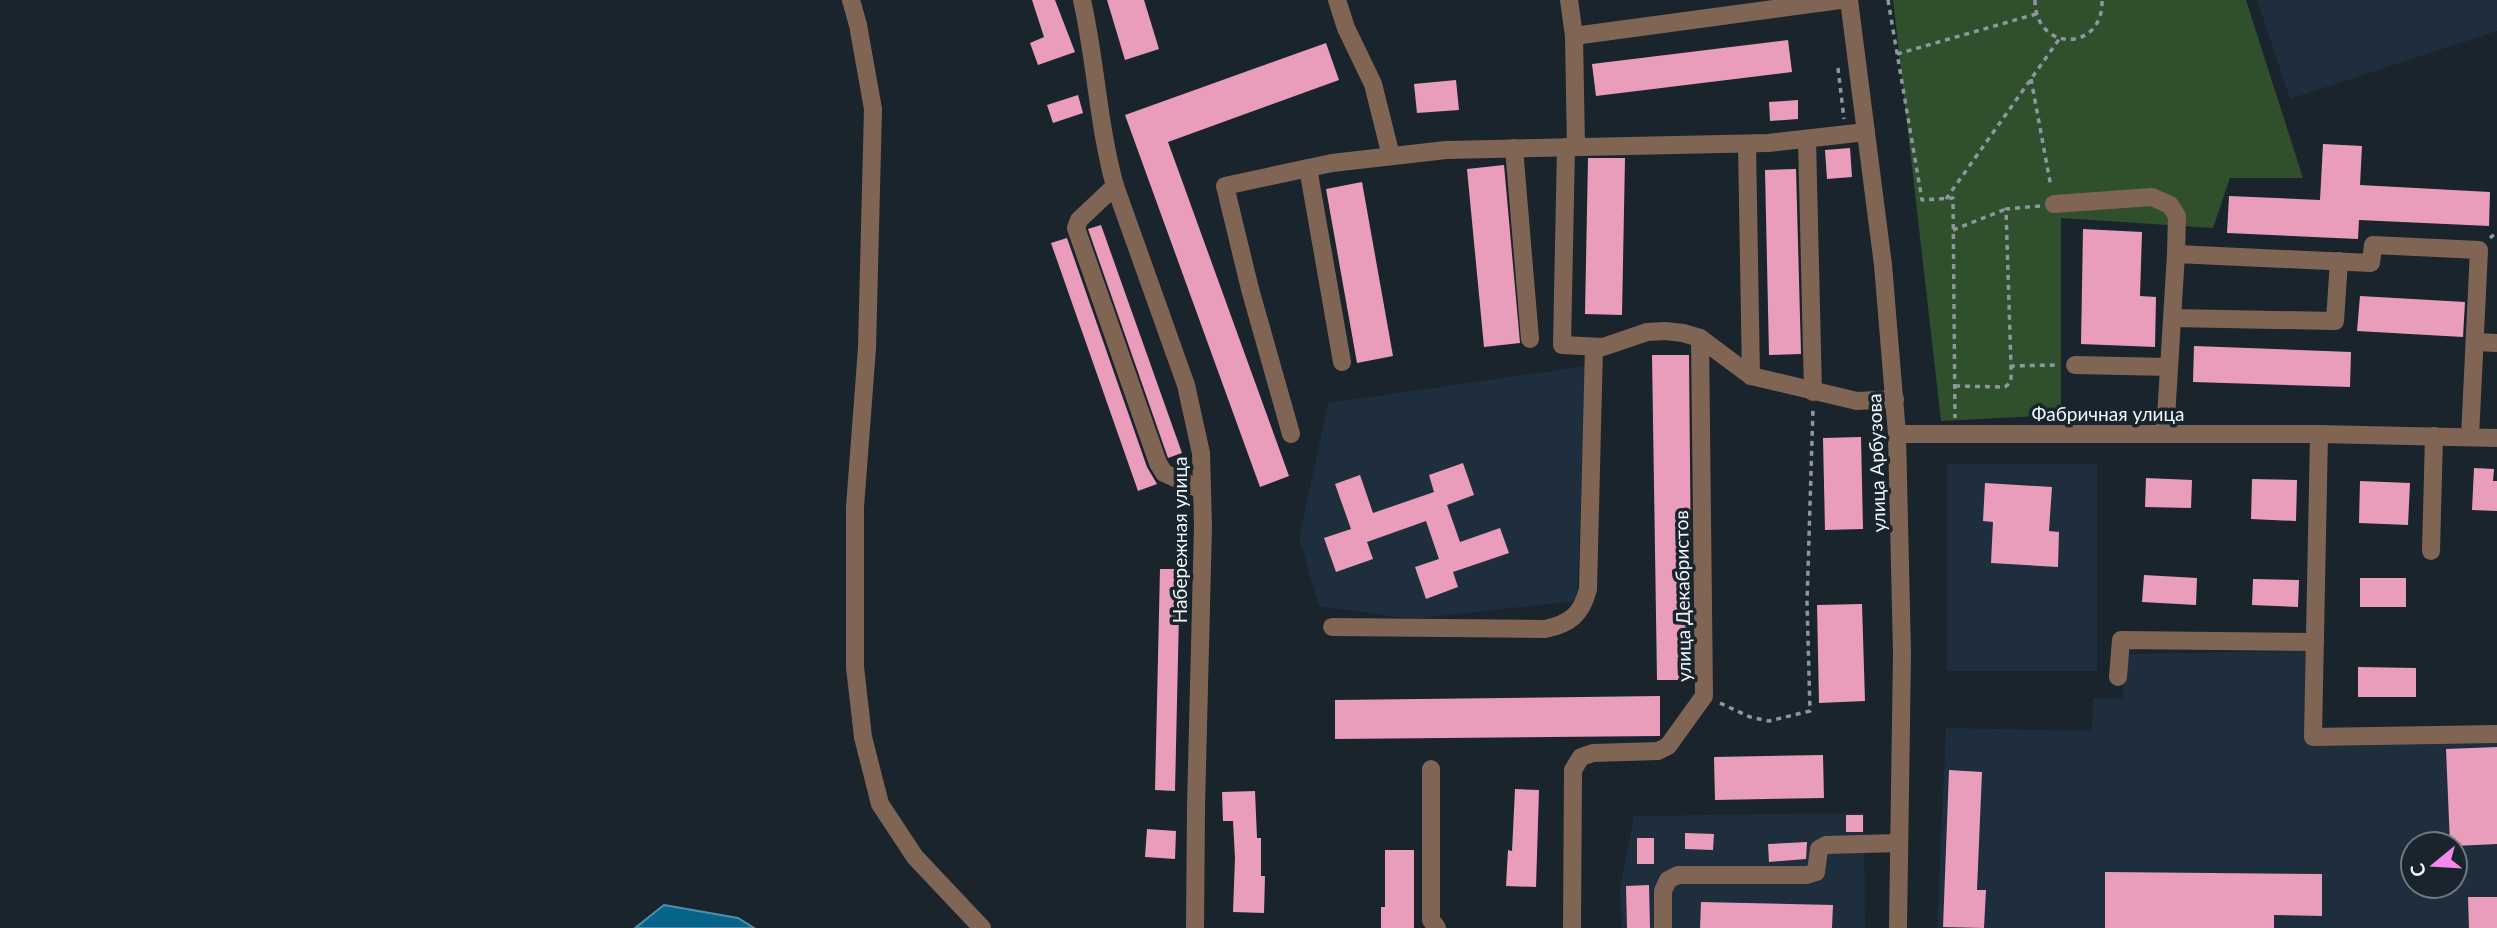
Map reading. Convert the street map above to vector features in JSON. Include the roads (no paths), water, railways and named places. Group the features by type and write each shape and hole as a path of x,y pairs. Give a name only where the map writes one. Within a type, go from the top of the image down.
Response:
{"street":[{"path":"851,0 873,109 867,348 855,507 856,667 863,737 880,804 915,858 982,928"},
{"name":"Набережная улица","path":"1082,0 1089,29 1100,120 1115,186 1186,385 1201,453 1195,928"},
{"path":"1337,0 1346,28 1373,84 1391,156"},
{"path":"1569,0 1574,36 1562,345 1603,347 1631,337 1665,331 1683,332 1700,338 1751,376 1857,401 1895,399"},
{"path":"1574,36 1767,6 1840,0"},
{"name":"улица Арбузова","path":"1849,0 1867,132 1897,434 1902,653 1898,928"},
{"path":"1291,434 1250,289 1225,186 1332,163 1446,150 1747,144 1867,132"},
{"path":"1807,139 1813,392"},
{"path":"1747,144 1751,376"},
{"path":"1514,148 1530,339"},
{"path":"1308,168 1342,362"},
{"path":"1115,186 1079,220 1076,228 1158,463 1164,473 1202,490"},
{"path":"2054,204 2152,197 2171,205 2177,216 2165,434"},
{"path":"2176,254 2371,263 2373,245 2479,250 2470,437"},
{"path":"2173,318 2335,321 2339,261"},
{"name":"улица Декабристов","path":"1572,928 1573,770 1580,757 1594,753 1658,751 1668,746 1704,696 1700,338"},
{"path":"2475,342 2497,343"},
{"path":"1332,627 1545,629 1571,620 1579,612 1588,589 1594,347"},
{"path":"2075,365 2169,367"},
{"name":"Фабричная улица","path":"1897,434 2319,434 2497,438"},
{"path":"2319,434 2313,737 2497,734"},
{"path":"2431,551 2434,436"},
{"path":"2118,677 2121,640 2315,642"},
{"path":"1431,769 1431,920 1437,928"},
{"path":"1663,928 1663,891 1668,880 1678,875 1807,875 1816,872 1819,849 1826,845 1898,843"}],"water":[{"path":"664,905 738,918 754,928 635,928"}]}
